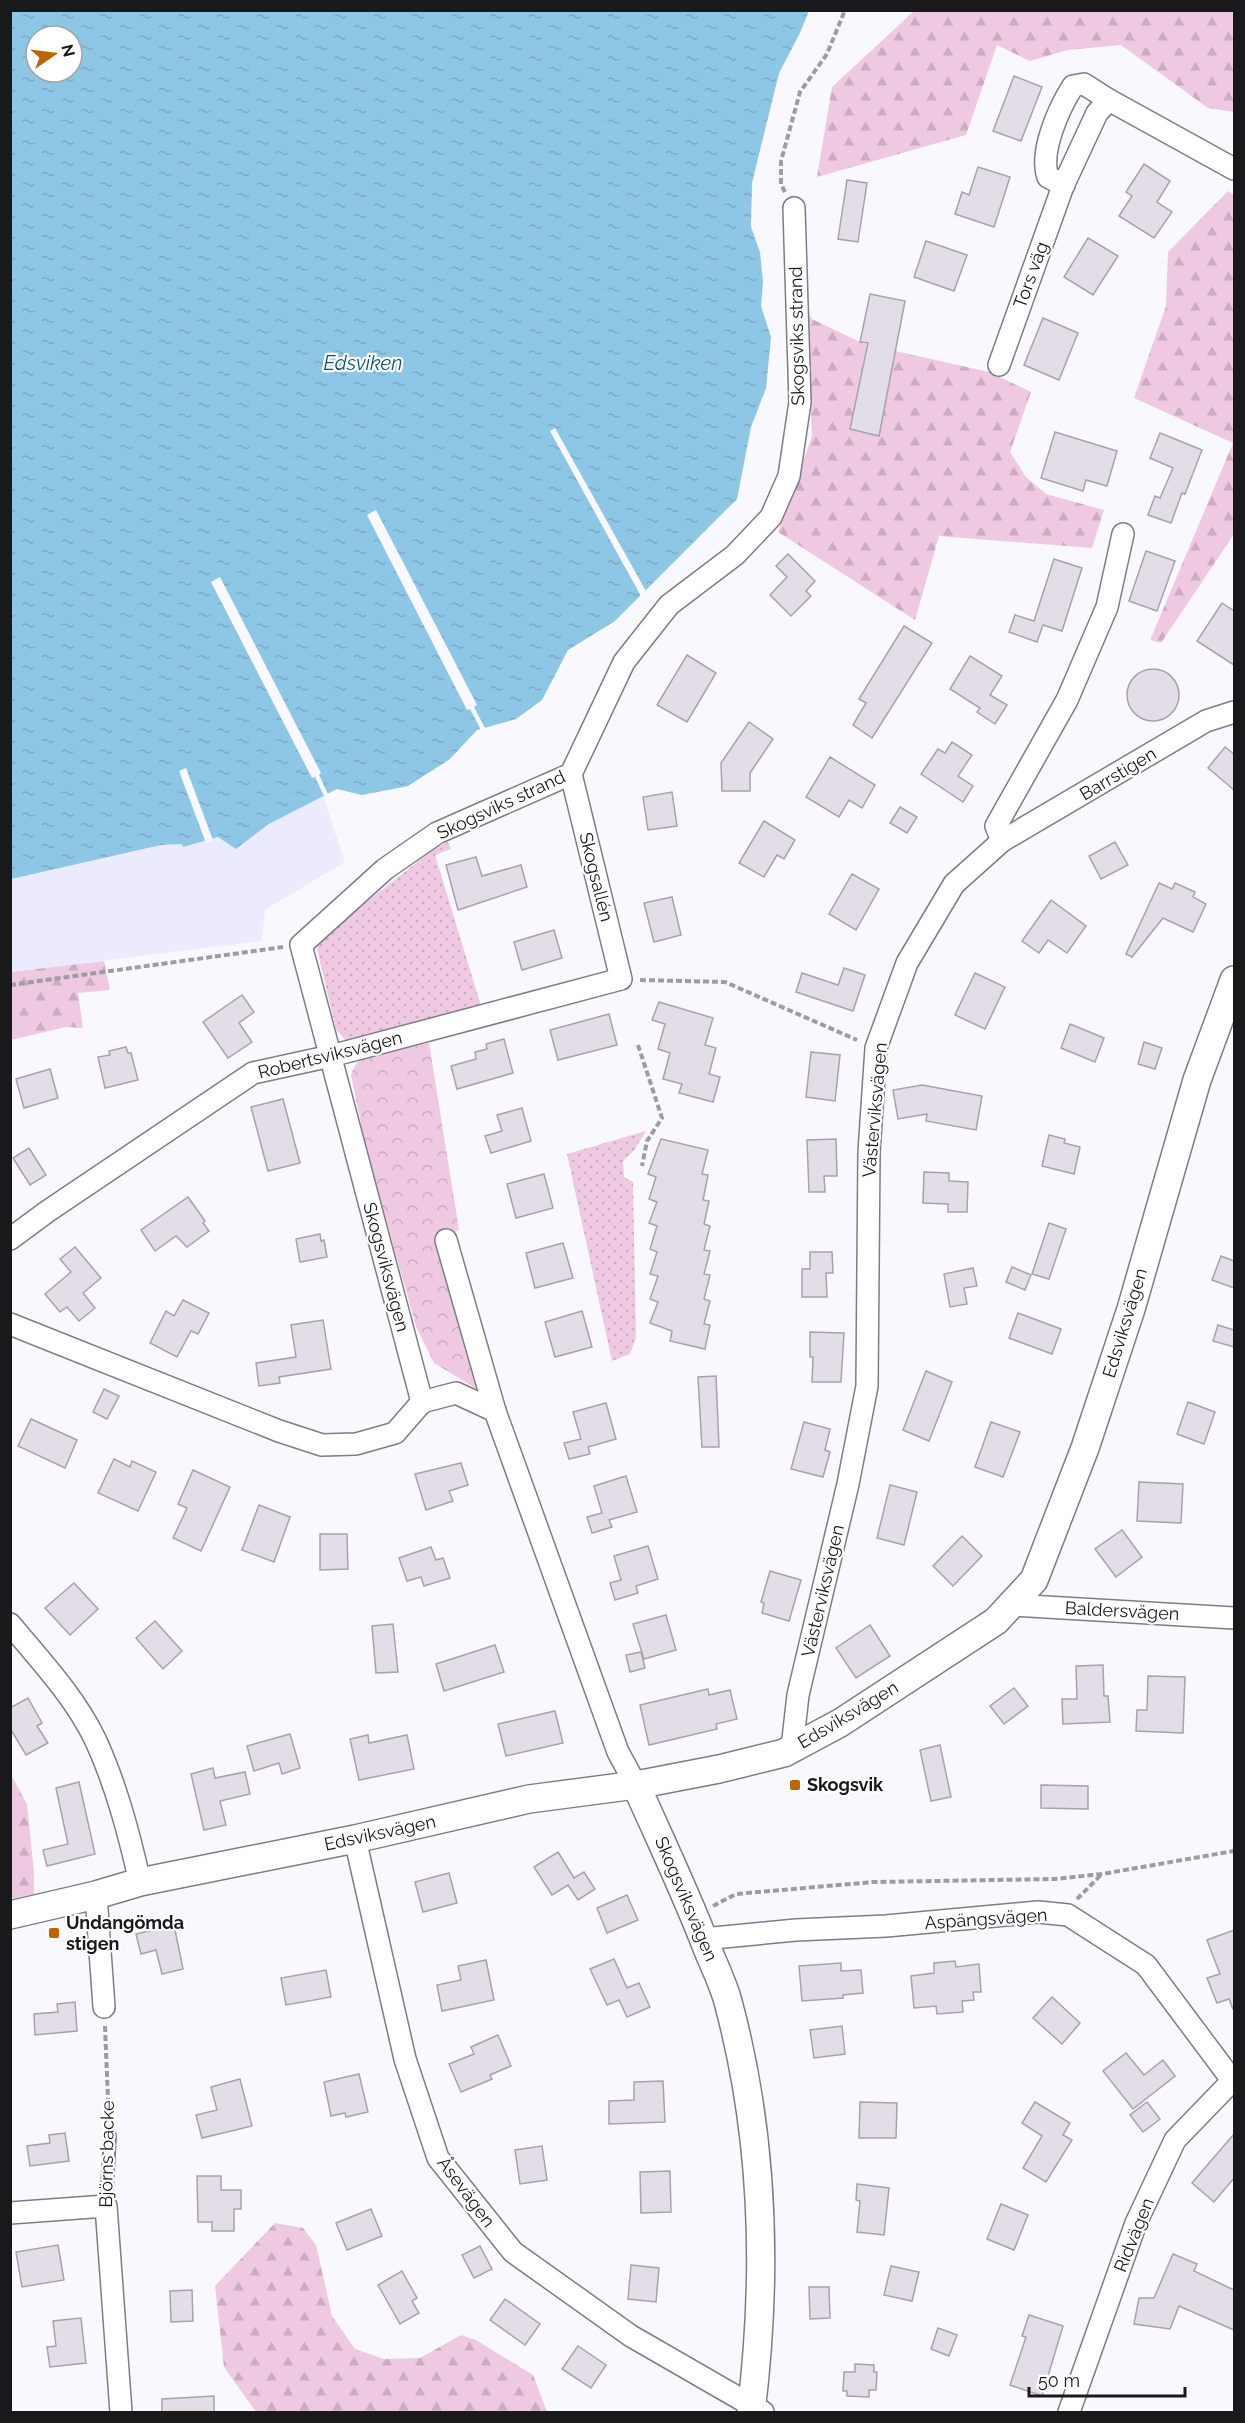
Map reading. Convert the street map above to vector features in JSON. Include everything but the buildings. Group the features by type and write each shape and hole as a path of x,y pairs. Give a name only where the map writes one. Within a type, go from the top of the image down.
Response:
{"street":[{"path":"1064,185 1048,177 1044,166 1046,153 1064,101 1073,86 1084,84 1234,169"},
{"name":"Tors väg","path":"999,365 1064,185 1097,113 1109,100"},
{"name":"Skogsviks strand","path":"301,945 385,869 437,833 571,774 624,662 669,604 735,555 771,517 789,476 800,402 794,208"},
{"path":"1002,841 996,826 1067,700 1107,607 1123,534"},
{"name":"Barrstigen","path":"1002,841 1206,721 1234,712"},
{"name":"Skogsallén","path":"571,774 621,979"},
{"name":"Västerviksvägen","path":"792,1749 798,1695 848,1484 867,1386 869,1152 876,1048 907,963 954,884 1002,841"},
{"path":"301,945 331,1056"},
{"name":"Robertsviksvägen","path":"10,1239 253,1073 331,1056 621,979"},
{"name":"Edsviksvägen","path":"10,1914 96,1895 140,1882 355,1839 529,1799 636,1785 719,1769 784,1753 840,1723 996,1621 1034,1580 1085,1448 1131,1309 1197,1080 1234,980"},
{"name":"Skogsviksvägen","path":"331,1056 422,1402"},
{"name":"Skogsviksvägen","path":"446,1240 495,1411 618,1752 636,1785 699,1927 726,1997 747,2090 756,2145 761,2266 755,2411"},
{"path":"10,1324 279,1431 322,1445 356,1444 395,1433 422,1402 456,1393 495,1411"},
{"name":"Baldersvägen","path":"1010,1605 1234,1618"},
{"path":"10,1624 65,1690 94,1738 127,1827 140,1882"},
{"name":"Åsevägen","path":"355,1839 405,2059 438,2158 513,2252 631,2336 755,2411"},
{"path":"96,1895 104,2007"},
{"name":"Aspängsvägen","path":"699,1927 796,1930 886,1926 1038,1912 1068,1915 1146,1965 1233,2079"},
{"name":"Ridvägen","path":"1069,2412 1136,2223 1175,2140 1233,2079"},
{"path":"10,2212 106,2206"},
{"name":"Björns backe","path":"106,2206 121,2412"}],"lane":[{"name":"Björns backe","path":"106,2206 110,2136"}],"path":[{"path":"794,208 781,184 781,161 800,92 827,54 845,10"},
{"path":"10,985 301,945"},
{"path":"621,979 725,982 876,1048"},
{"path":"638,1045 662,1118 647,1141 642,1166"},
{"path":"699,1927 736,1894 873,1882 1055,1879 1102,1874 1234,1851"},
{"path":"1068,1915 1076,1899 1102,1874"},
{"name":"Björns backe","path":"104,2007 110,2136"}],"shaded area":[{"path":"323,795 345,862 265,910 262,941 11,972 10,879 161,845 182,844 183,847 218,837 236,849 269,824"}],"green space":[{"path":"914,11 1230,11 1234,14 1234,112 1208,108 1121,45 1068,50 1030,61 997,45 966,135 817,177 832,87"},
{"path":"1228,191 1234,195 1234,534 1161,643 1151,638 1233,443 1134,398 1166,306 1168,252"},
{"path":"805,307 812,319 864,344 989,372 1031,392 1010,452 1026,477 1046,494 1104,510 1092,548 939,536 915,620 778,532 812,436"},
{"path":"448,842 451,849 435,855 481,1006 364,1040 345,1040 336,1029 317,949 321,938 435,848"},
{"path":"104,961 110,990 78,993 83,1028 66,1027 11,1040 11,972"},
{"path":"429,1043 459,1230 438,1239 477,1389 434,1363 416,1326 366,1148 351,1075 360,1059"},
{"path":"646,1131 635,1149 623,1161 624,1177 633,1182 636,1337 630,1354 612,1361 567,1154"},
{"path":"10,1773 27,1804 34,1873 34,1894 11,1899"},
{"path":"275,2223 303,2228 316,2245 332,2316 355,2349 384,2359 420,2358 461,2335 476,2340 533,2375 547,2412 256,2412 224,2367 215,2286"}],"water":[{"name":"Edsviken","path":"11,11 809,11 779,73 752,183 751,227 760,252 763,282 761,306 771,337 766,388 751,427 737,499 615,621 568,650 542,700 516,719 477,730 450,759 408,786 362,795 337,789 269,824 236,849 218,837 183,847 182,844 161,845 11,879"}],"pier":[{"path":"555,428 647,593 642,598 550,431"},
{"path":"376,510 477,705 474,707 485,728 481,730 470,709 467,710 367,515"},
{"path":"220,577 321,773 319,775 328,794 324,796 315,777 312,778 211,582"},
{"path":"186,768 213,840 206,843 179,771"}],"place":[{"name":"Skogsvik","path":"795,1785"},
{"name":"Undangömda stigen","path":"54,1933"}]}
